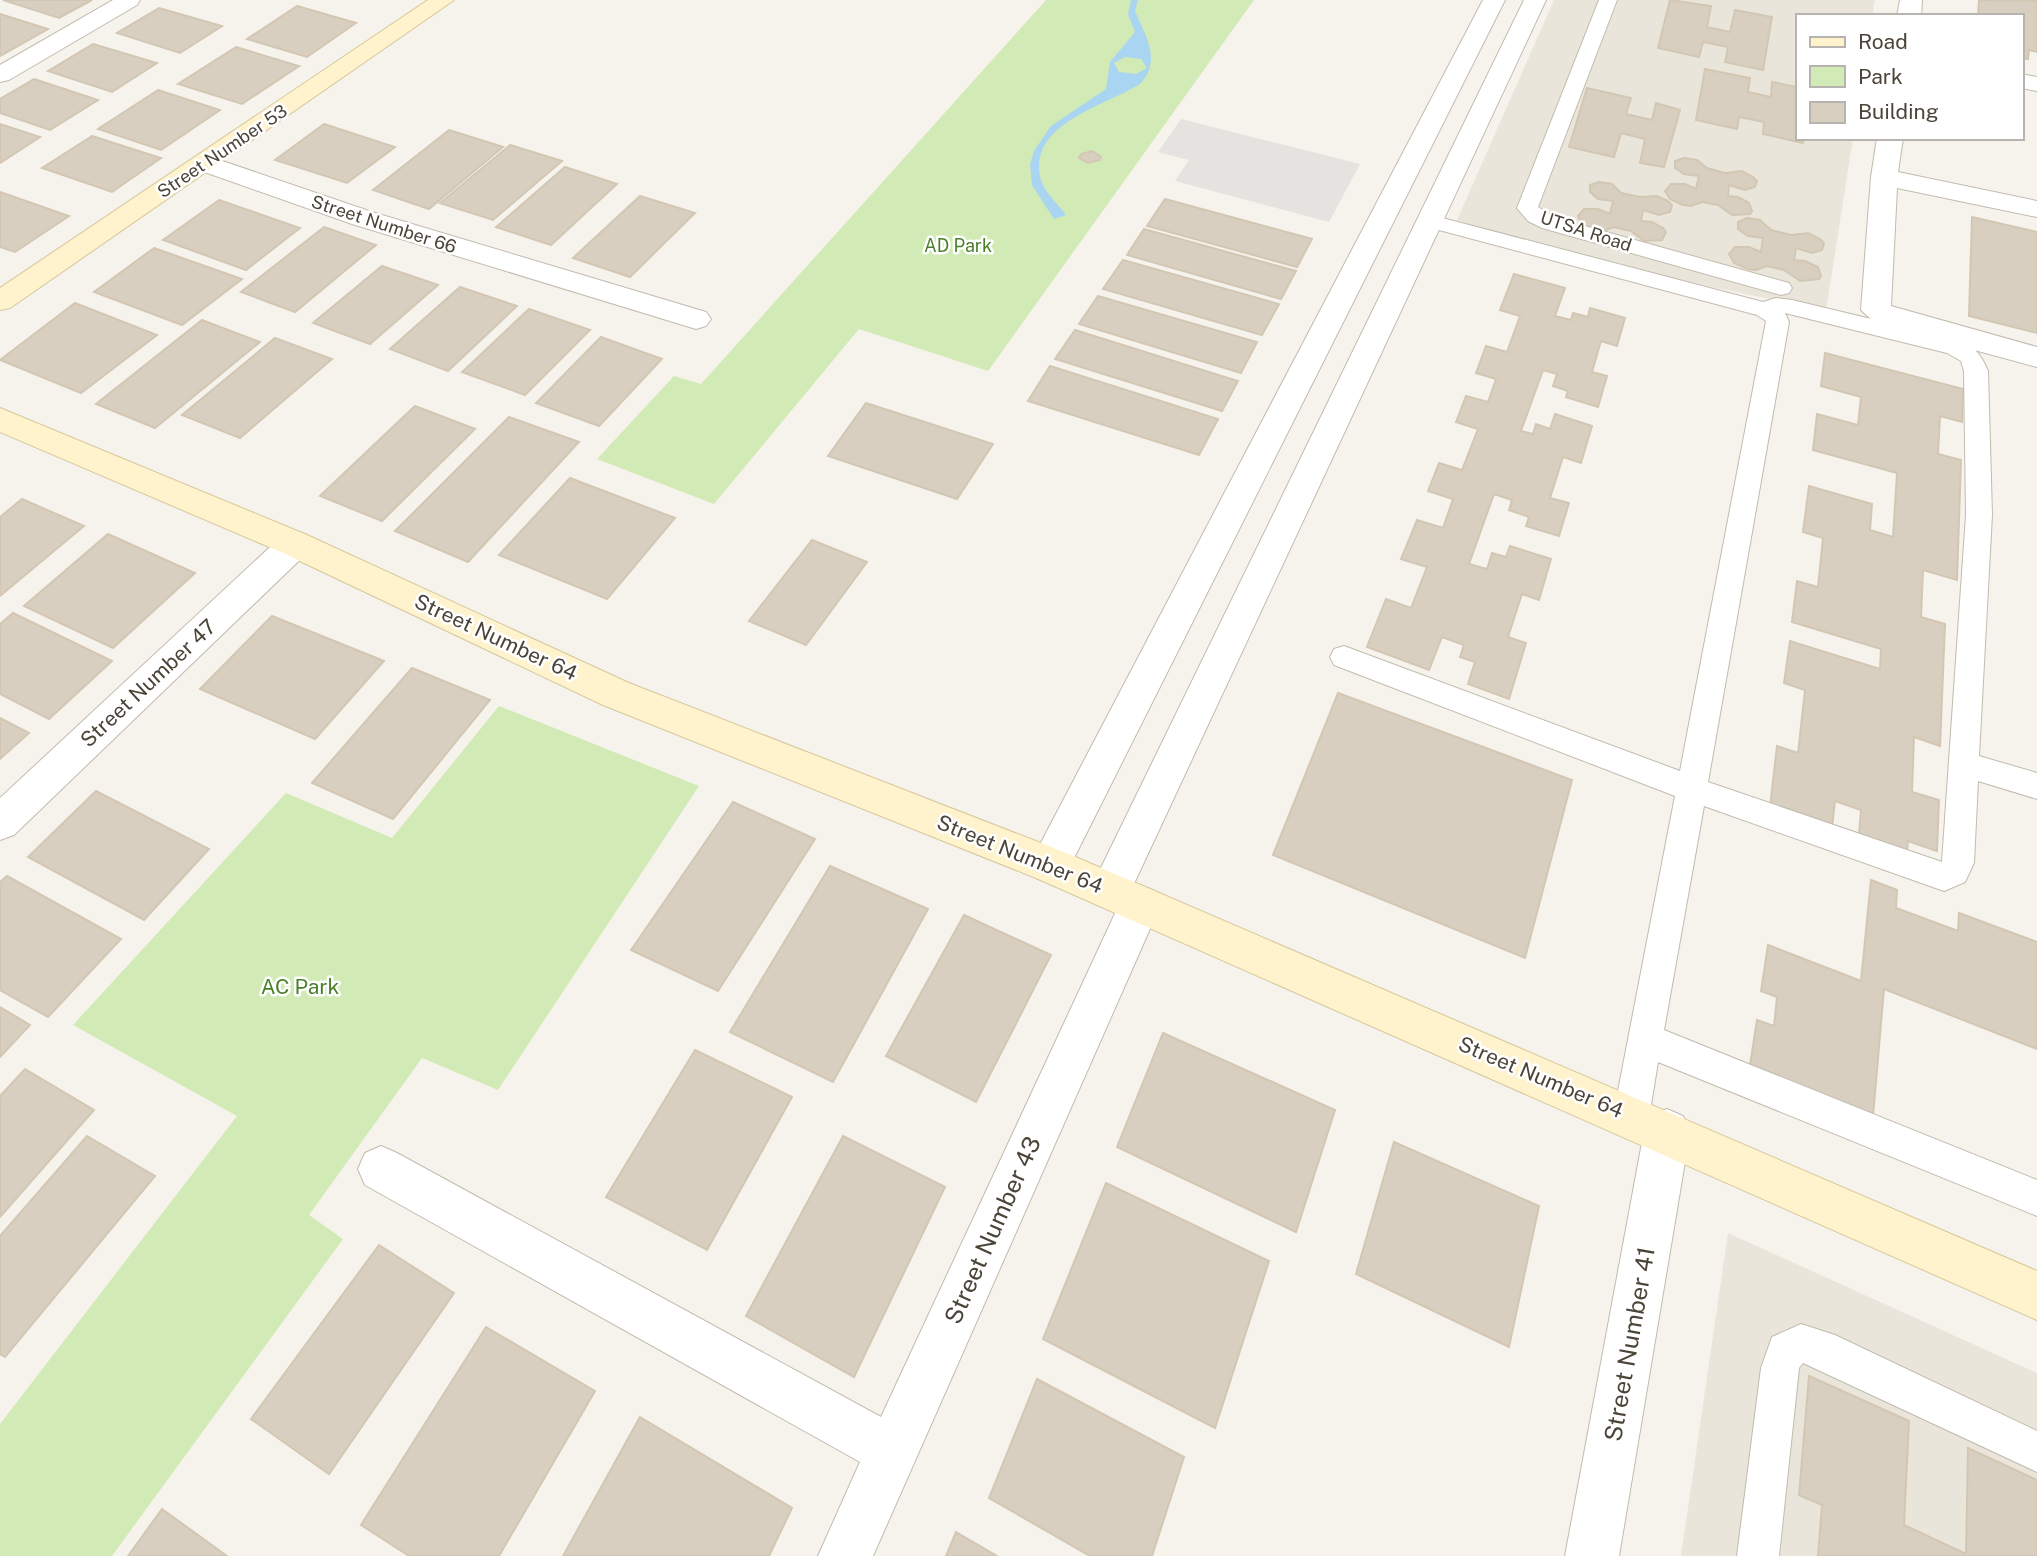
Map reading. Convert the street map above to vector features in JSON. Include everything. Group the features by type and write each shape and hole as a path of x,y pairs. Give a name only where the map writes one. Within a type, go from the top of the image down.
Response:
{"street":[{"path":"0,75 129,0"},
{"name":"Street Number 53","path":"0,301 443,0"},
{"path":"1049,865 1494,0"},
{"name":"Street Number 43","path":"845,1556 892,1451 1125,897 1431,221 1535,0"},
{"path":"1890,140 1884,177 1876,310 1885,316 2037,357"},
{"name":"Street Number 66","path":"205,163 362,218 563,281 696,319"},
{"path":"1884,177 2037,209"},
{"name":"Street Number 64","path":"0,419 295,544 616,694 1125,897 2037,1296"},
{"name":"Street Number 47","path":"0,823 295,544"},
{"name":"Street Number 41","path":"1592,1556 1649,1124"},
{"path":"381,1169 892,1451"}],"lane":[{"name":"UTSA Road","path":"1608,0 1527,208 1535,216 1549,223 1773,299"},
{"path":"1431,221 1773,299"},
{"path":"1344,657 1692,789 1928,873 1944,877 1954,872 1958,863 1965,764 1979,515 1976,371 1971,357 1955,347 1776,305 1773,299"},
{"path":"1649,1124 1646,1040 1778,322 1773,299"},
{"path":"1965,764 2037,786"},
{"path":"1646,1040 2037,1198"},
{"path":"1758,1556 1780,1368 1786,1351 1801,1343 1821,1349 2037,1452"}],"shaded area":[{"path":"1554,0 1875,0 1872,14 1796,14 1796,140 1853,140 1826,311 1618,267 1457,220"},
{"path":"1181,119 1360,164 1329,222 1175,181 1189,160 1158,152"},
{"path":"1728,1233 2037,1373 2037,1556 1681,1556"}],"green space":[{"name":"AD Park","path":"1046,0 1254,0 988,371 859,329 714,504 597,459 674,376 701,384"},
{"name":"AC Park","path":"499,706 699,786 498,1090 422,1058 309,1215 343,1239 112,1556 0,1556 0,1424 237,1116 73,1025 286,793 392,838"}],"water":[{"path":"1131,0 1138,0 1135,11 1150,49 1150,67 1140,84 1072,119 1045,144 1040,161 1041,180 1048,194 1066,215 1054,219 1032,185 1030,164 1034,151 1051,126 1106,89 1110,62 1135,32 1128,14","holes":["1125,57 1141,59 1147,68 1136,74 1119,72 1114,63"]}],"building":[{"path":"3,0 92,0 59,18"},
{"path":"1670,0 1711,6 1707,27 1730,32 1735,10 1772,17 1763,70 1725,62 1728,47 1703,42 1699,57 1658,48"},
{"path":"1979,0 2037,1 2037,52 2029,50 2028,59 2023,58 2023,14 1978,14"},
{"path":"297,6 356,23 307,57 247,39"},
{"path":"159,8 222,26 180,53 117,33"},
{"path":"0,14 48,29 0,56"},
{"path":"93,44 157,63 112,92 48,71"},
{"path":"236,47 299,66 242,104 178,84"},
{"path":"1705,69 1750,78 1748,92 1771,97 1772,82 1796,87 1796,140 1803,140 1803,143 1763,134 1764,122 1739,117 1737,129 1696,120"},
{"path":"34,79 98,100 50,130 0,113 0,99"},
{"path":"1587,88 1631,98 1626,114 1652,120 1656,103 1680,110 1664,167 1640,163 1645,139 1621,133 1614,157 1569,147"},
{"path":"158,90 220,110 161,150 98,129"},
{"path":"0,124 40,137 0,163"},
{"path":"324,124 395,147 347,183 275,160"},
{"path":"449,130 503,147 429,209 373,190"},
{"path":"92,136 161,158 112,192 42,168"},
{"path":"510,145 562,161 493,220 440,203"},
{"path":"1092,151 1101,157 1100,160 1088,163 1079,158 1081,154"},
{"path":"1684,158 1697,160 1707,168 1725,173 1742,171 1753,177 1757,181 1755,187 1745,190 1729,185 1728,196 1738,197 1749,203 1752,211 1750,214 1732,215 1718,205 1702,202 1691,206 1683,205 1670,199 1665,191 1671,184 1685,184 1696,189 1699,176 1684,174 1675,168 1675,161"},
{"path":"565,167 617,184 551,245 496,227"},
{"path":"1599,182 1612,184 1621,193 1640,197 1657,196 1668,201 1672,205 1670,212 1659,215 1643,210 1641,221 1652,222 1663,228 1666,232 1662,240 1644,241 1631,231 1614,227 1603,231 1582,225 1578,216 1584,209 1598,209 1610,214 1613,201 1598,199 1590,192 1590,185"},
{"path":"0,192 69,216 15,252 0,247"},
{"path":"640,196 695,213 630,277 573,258"},
{"path":"1165,199 1312,239 1297,267 1147,226"},
{"path":"219,200 300,228 246,270 163,240"},
{"path":"1972,217 2037,232 2037,333 1969,316"},
{"path":"1747,218 1760,220 1771,230 1791,235 1808,233 1820,239 1824,243 1822,250 1812,253 1796,248 1794,260 1805,261 1818,267 1821,276 1819,279 1800,281 1784,270 1767,266 1756,270 1748,269 1734,263 1729,254 1735,247 1749,247 1761,252 1763,238 1748,236 1738,229 1738,222"},
{"path":"324,227 376,245 295,312 241,292"},
{"path":"1144,229 1296,271 1281,299 1127,255"},
{"path":"154,248 242,279 182,325 94,292"},
{"path":"1123,260 1279,304 1262,335 1103,289"},
{"path":"382,266 438,285 370,344 313,323"},
{"path":"1514,274 1565,288 1555,316 1571,320 1573,313 1588,317 1590,308 1625,318 1617,346 1601,341 1592,372 1607,376 1598,407 1566,397 1568,391 1553,386 1557,374 1543,370 1521,431 1533,434 1536,424 1550,429 1555,414 1592,426 1581,463 1563,457 1550,498 1569,503 1559,536 1526,526 1529,517 1509,510 1512,500 1494,494 1469,564 1487,569 1492,553 1506,557 1510,546 1551,559 1539,600 1522,594 1508,637 1526,643 1509,699 1468,684 1475,662 1460,657 1464,645 1442,637 1429,670 1367,647 1386,599 1411,608 1427,567 1401,559 1417,520 1443,528 1453,499 1428,491 1439,463 1462,470 1478,429 1456,422 1466,396 1488,402 1496,379 1476,373 1486,346 1507,352 1520,316 1500,310"},
{"path":"460,287 517,306 448,371 390,349"},
{"path":"1098,296 1257,342 1241,373 1079,324"},
{"path":"75,303 157,335 81,393 0,360"},
{"path":"529,309 590,330 525,395 462,372"},
{"path":"202,320 260,342 155,428 96,404"},
{"path":"1075,330 1238,381 1222,411 1055,359"},
{"path":"601,337 662,359 599,426 536,403"},
{"path":"275,338 332,359 240,438 182,415"},
{"path":"1825,353 1963,389 1962,422 1940,416 1938,454 1961,460 1957,580 1923,570 1921,617 1945,624 1940,746 1914,737 1912,792 1939,800 1937,851 1908,841 1906,862 1858,845 1861,810 1835,801 1831,836 1769,815 1777,746 1798,753 1805,690 1784,683 1790,641 1880,669 1881,649 1792,622 1797,581 1818,587 1823,538 1803,532 1809,486 1872,504 1870,530 1893,537 1897,473 1813,450 1817,414 1858,425 1861,397 1821,386"},
{"path":"1050,366 1218,419 1199,455 1028,401"},
{"path":"866,403 993,444 957,499 828,456"},
{"path":"415,406 475,429 382,521 320,496"},
{"path":"509,417 579,442 468,562 395,531"},
{"path":"570,478 675,518 607,599 499,555"},
{"path":"22,499 84,526 0,596 0,517"},
{"path":"108,534 195,573 113,648 24,606"},
{"path":"812,540 867,562 806,645 749,621"},
{"path":"13,613 112,661 49,719 0,694 0,624"},
{"path":"272,616 384,661 315,739 200,689"},
{"path":"412,668 490,700 393,819 312,783"},
{"path":"1338,693 1572,780 1525,958 1273,855"},
{"path":"0,718 29,733 0,759"},
{"path":"96,791 209,849 144,920 28,857"},
{"path":"733,802 815,839 718,991 631,950"},
{"path":"830,866 928,909 833,1082 730,1032"},
{"path":"7,876 121,939 48,1017 0,990 0,882"},
{"path":"1871,880 1897,890 1896,908 1958,931 1959,913 2037,942 2037,1049 1884,989 1873,1116 1750,1065 1757,1020 1774,1026 1777,997 1761,991 1768,945 1861,981"},
{"path":"964,915 1051,955 976,1102 886,1056"},
{"path":"0,1007 30,1025 0,1057"},
{"path":"1163,1033 1335,1110 1296,1232 1117,1147"},
{"path":"695,1050 792,1097 707,1250 606,1197"},
{"path":"25,1069 94,1110 0,1217 0,1096"},
{"path":"87,1136 155,1176 5,1357 0,1354 0,1236"},
{"path":"843,1136 945,1187 854,1377 746,1316"},
{"path":"1394,1142 1539,1206 1509,1347 1356,1274"},
{"path":"1106,1183 1269,1261 1215,1428 1043,1339"},
{"path":"379,1245 454,1293 329,1474 251,1419"},
{"path":"486,1327 595,1391 499,1556 409,1556 361,1525"},
{"path":"1809,1376 1909,1421 1904,1525 1966,1554 1968,1448 2037,1480 2037,1556 1818,1556 1822,1505 1799,1495"},
{"path":"1037,1379 1184,1457 1152,1556 1090,1556 989,1498"},
{"path":"640,1417 792,1508 769,1556 563,1556"},
{"path":"162,1509 227,1556 128,1556"},
{"path":"956,1532 997,1556 946,1556"}]}
